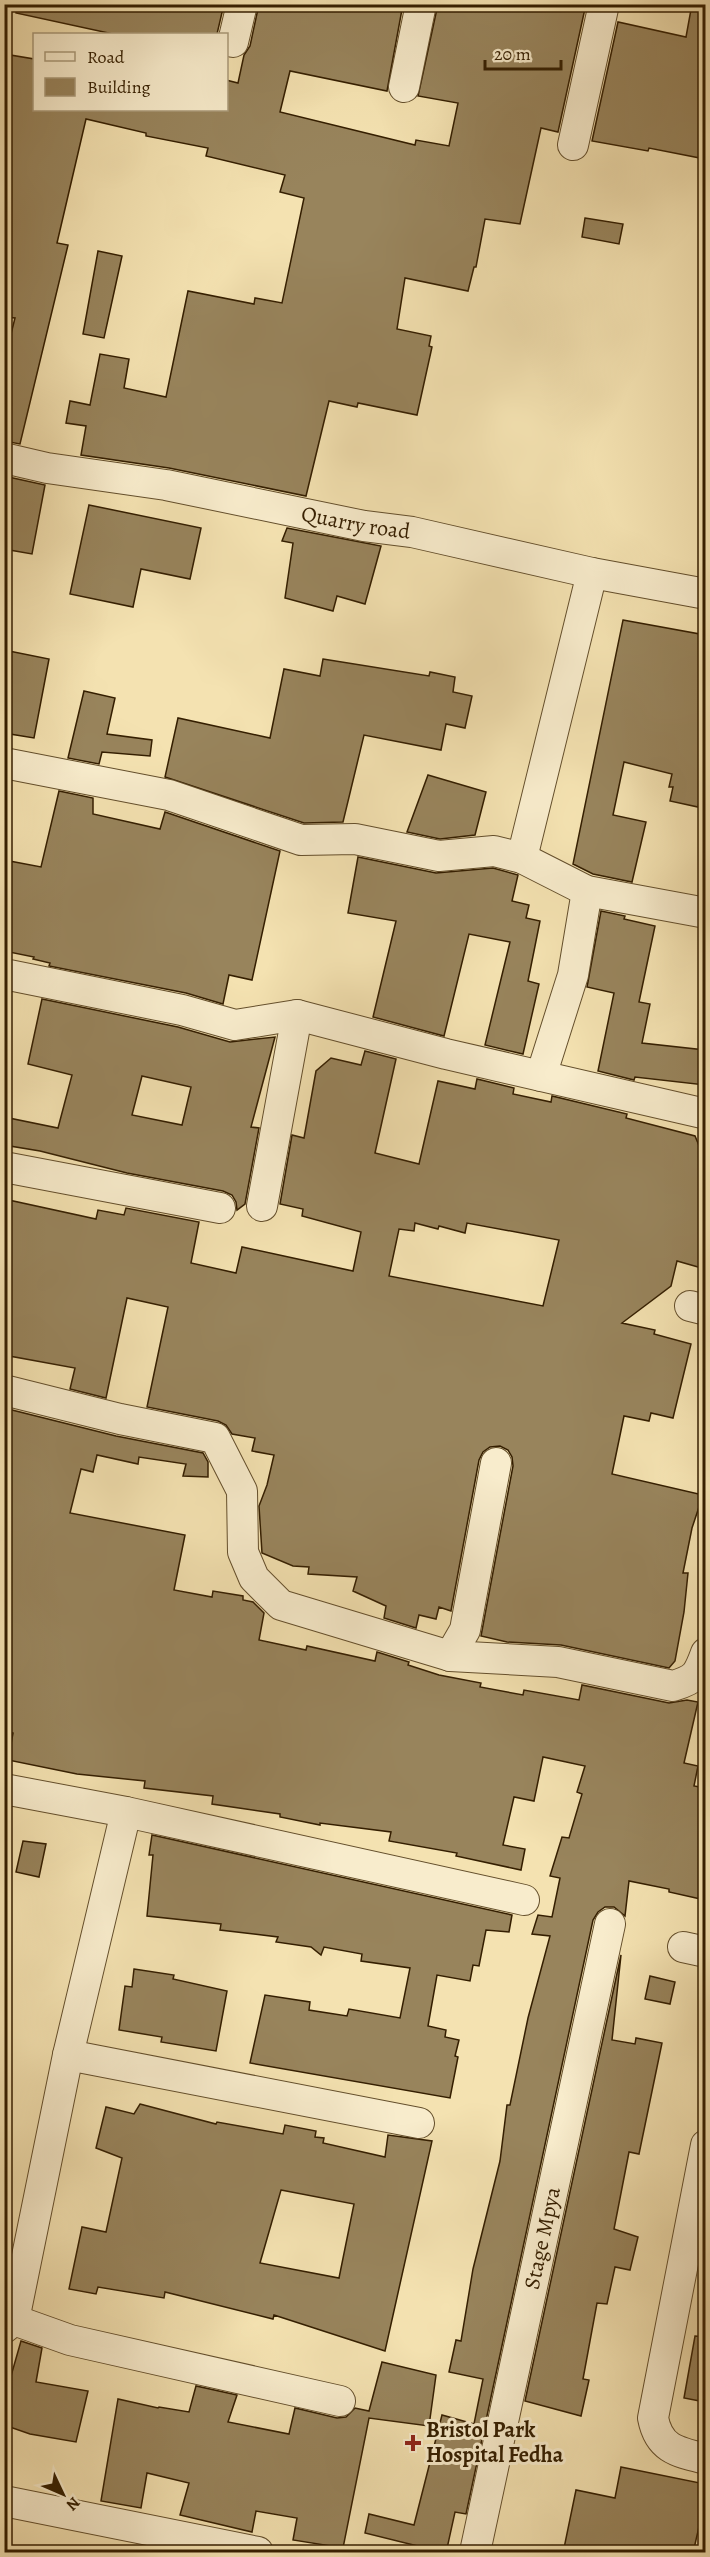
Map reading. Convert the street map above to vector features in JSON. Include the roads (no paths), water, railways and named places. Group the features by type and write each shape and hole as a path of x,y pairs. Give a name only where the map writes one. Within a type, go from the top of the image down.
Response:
{"street":[{"path":"233,42 242,4"},
{"path":"404,87 422,4"},
{"path":"573,145 604,4"},
{"name":"Quarry road","path":"4,458 47,468 166,485 364,526 412,532 592,573 705,594"},
{"path":"522,858 592,573"},
{"path":"4,763 169,795 301,840 355,839 439,856 494,850 522,858 587,891 705,913"},
{"path":"541,1076 573,975 587,891"},
{"path":"4,974 182,1010 235,1025 297,1015 705,1114"},
{"path":"262,1206 297,1015"},
{"path":"4,1167 220,1208"},
{"path":"4,1390 120,1419 215,1438 242,1491 243,1552 254,1578 281,1605 450,1656 558,1662 673,1686 690,1681 699,1672 705,1653"},
{"path":"450,1656 465,1630 496,1463"},
{"path":"4,1789 126,1812 524,1900"},
{"path":"126,1812 68,2055 9,2324 340,2401"},
{"name":"Stage Mpya","path":"475,2553 610,1924"},
{"path":"68,2055 419,2123"},
{"path":"705,2145 699,2201 653,2418 656,2433 664,2444 681,2453 705,2459"},
{"path":"4,2501 258,2553"}],"place":[{"name":"Bristol Park Hospital Fedha","path":"413,2443"}]}
